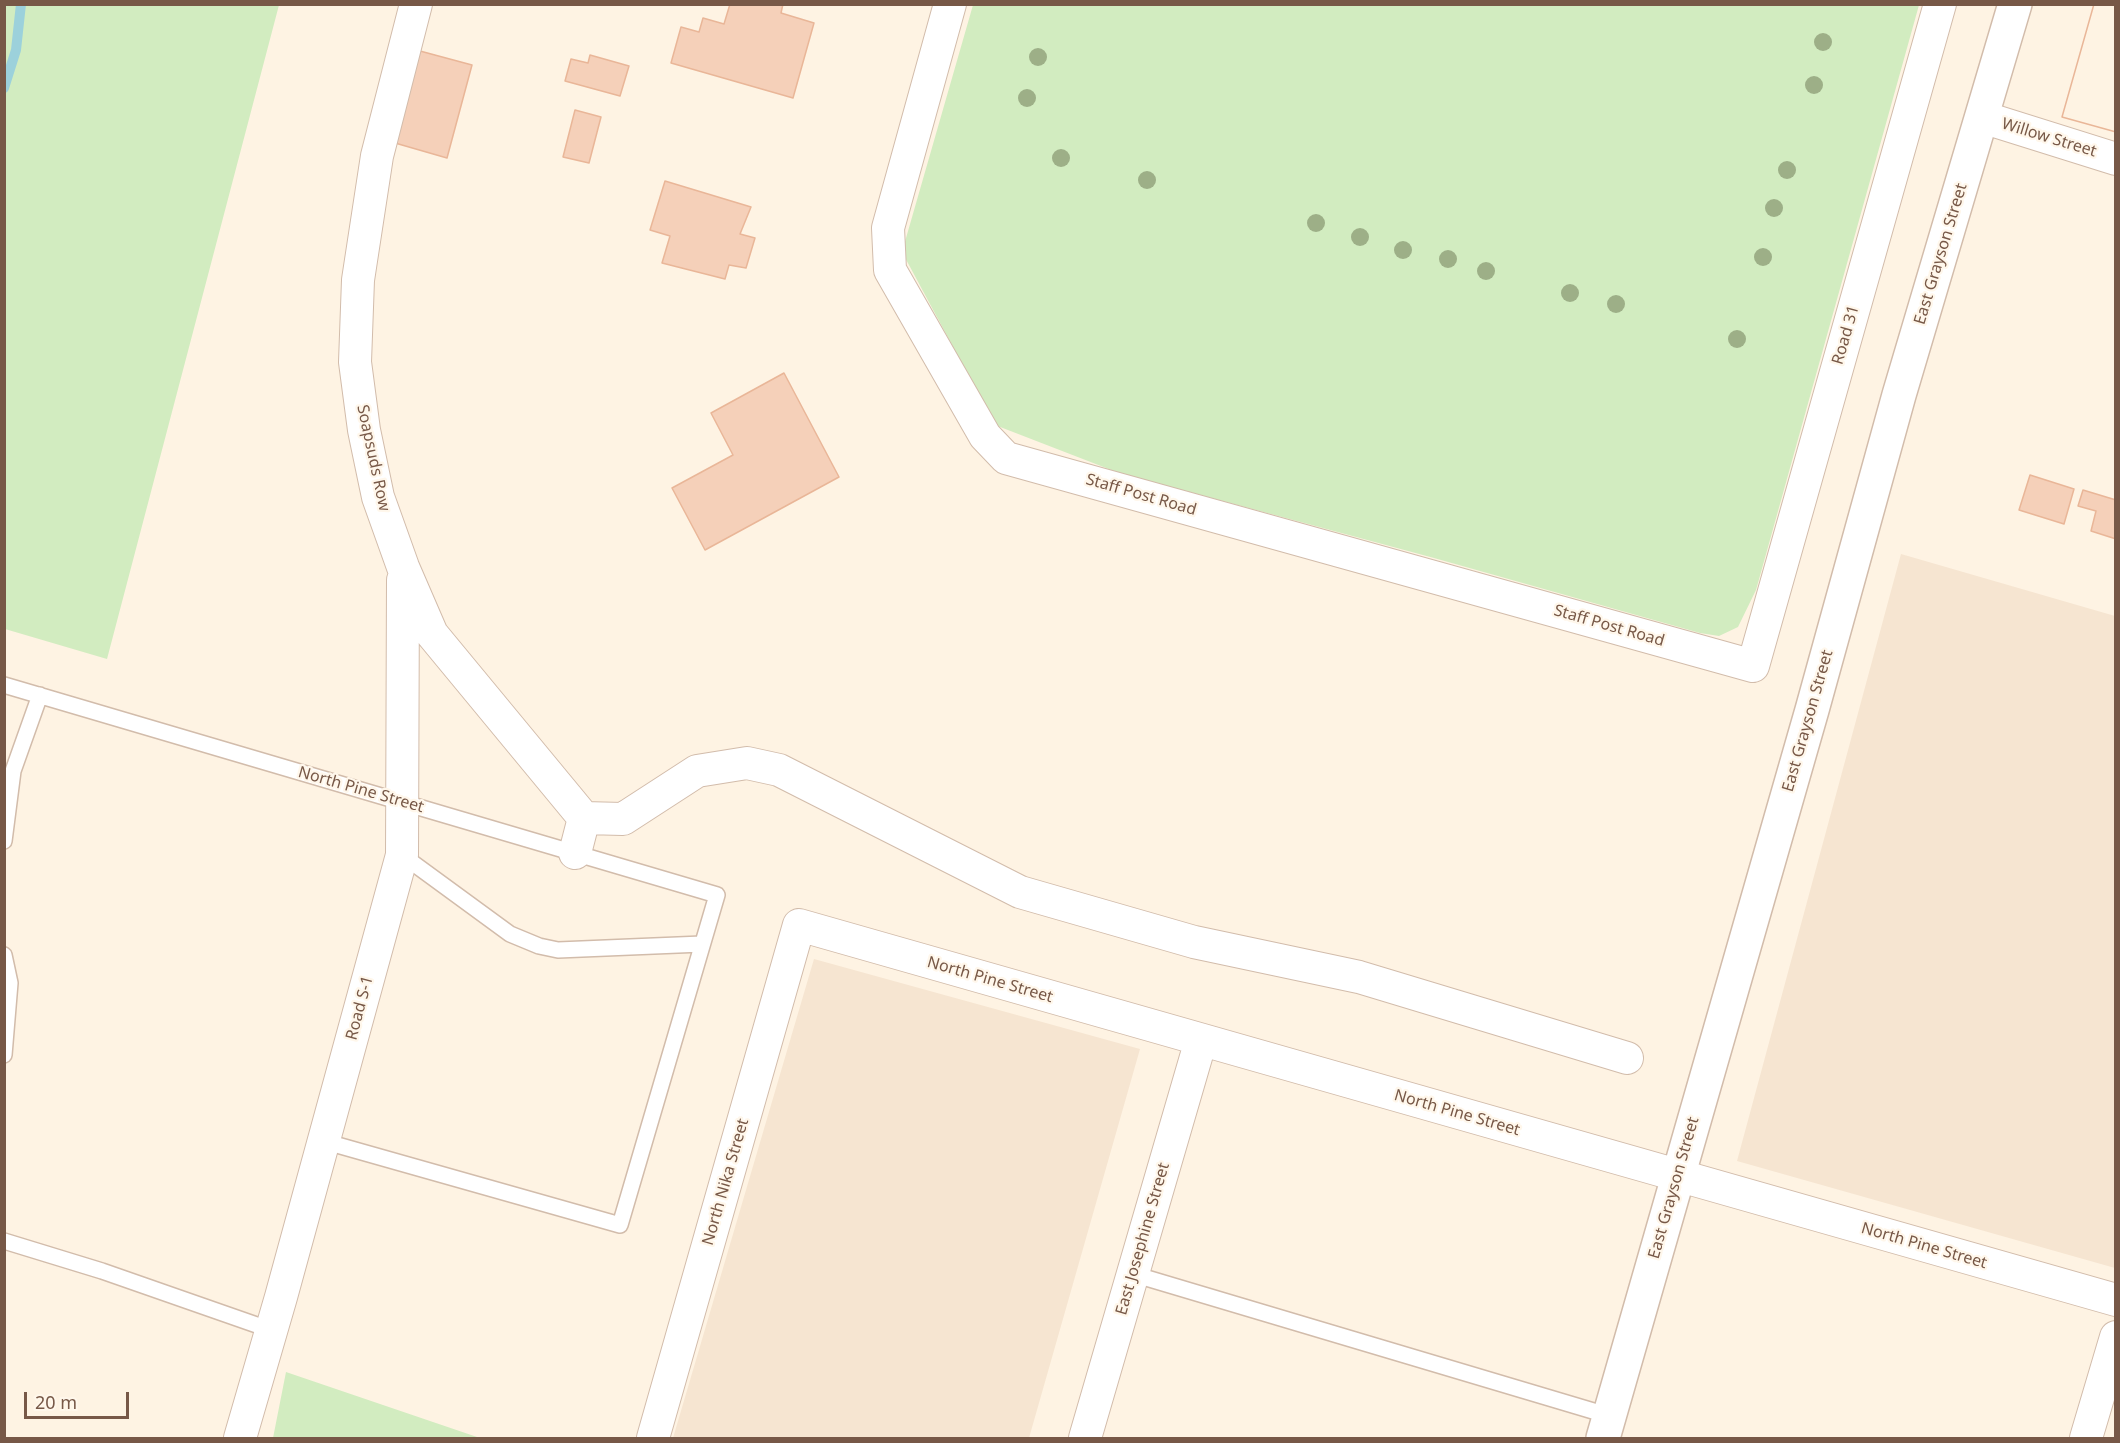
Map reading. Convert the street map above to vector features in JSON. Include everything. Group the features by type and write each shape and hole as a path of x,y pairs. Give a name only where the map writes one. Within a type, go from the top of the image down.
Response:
{"street":[{"name":"Soapsuds Row","path":"416,4 376,156 358,280 355,362 364,430 378,497 403,567 432,634 584,818"},
{"name":"Staff Post Road","path":"950,4 888,228 890,270 985,436 1006,458 1753,666"},
{"name":"Road 31","path":"1753,666 1940,4"},
{"name":"East Grayson Street","path":"1606,1427 1805,733 1899,394 2015,4"},
{"name":"Willow Street","path":"1983,117 2115,159"},
{"name":"Road S-1","path":"240,1438 402,855 403,567"},
{"path":"575,853 584,818 623,819 698,771 747,763 779,770 1020,892 1194,942 1359,977 1627,1058"},
{"name":"North Pine Street","path":"799,925 2115,1300"},
{"name":"North Nika Street","path":"653,1438 799,925"},
{"name":"East Josephine Street","path":"1085,1438 1201,1040"},
{"path":"2086,1438 2115,1337"}],"lane":[{"name":"North Pine Street","path":"4,685 717,895 702,944"},
{"path":"4,841 13,771 40,695"},
{"path":"323,1141 620,1225 702,944 558,950 539,946 510,934 402,855"},
{"path":"4,955 10,983 4,1055"},
{"path":"4,1241 102,1271 271,1330"},
{"path":"1133,1274 1606,1427"}],"shaded area":[{"path":"1901,554 2115,616 2115,1268 1737,1161"},
{"path":"814,959 1140,1049 1029,1438 673,1438"}],"green space":[{"path":"4,5 279,5 107,659 5,629"},
{"path":"973,5 1919,5 1756,590 1738,627 1719,636 1700,633 1119,473 995,425 902,252"},
{"path":"286,1372 480,1438 273,1438"}],"building":[{"path":"730,4 783,4 781,13 814,23 793,98 671,63 681,27 699,32 703,18 724,24"},
{"path":"2094,4 2116,4 2116,132 2062,117"},
{"path":"2094,4 2116,4 2116,132 2062,117"},
{"path":"420,51 472,65 447,158 395,143"},
{"path":"590,55 629,66 620,96 565,81 571,59 588,63"},
{"path":"575,110 601,117 589,163 563,157"},
{"path":"665,181 751,207 740,234 755,238 746,268 729,265 725,279 662,263 670,236 650,230"},
{"path":"784,373 839,477 705,550 672,488 733,455 711,413"},
{"path":"2030,475 2074,489 2064,524 2019,510"},
{"path":"2083,490 2116,500 2116,539 2091,531 2096,511 2078,506"}],"waterway":[{"path":"4,88 16,50 21,4"}]}
